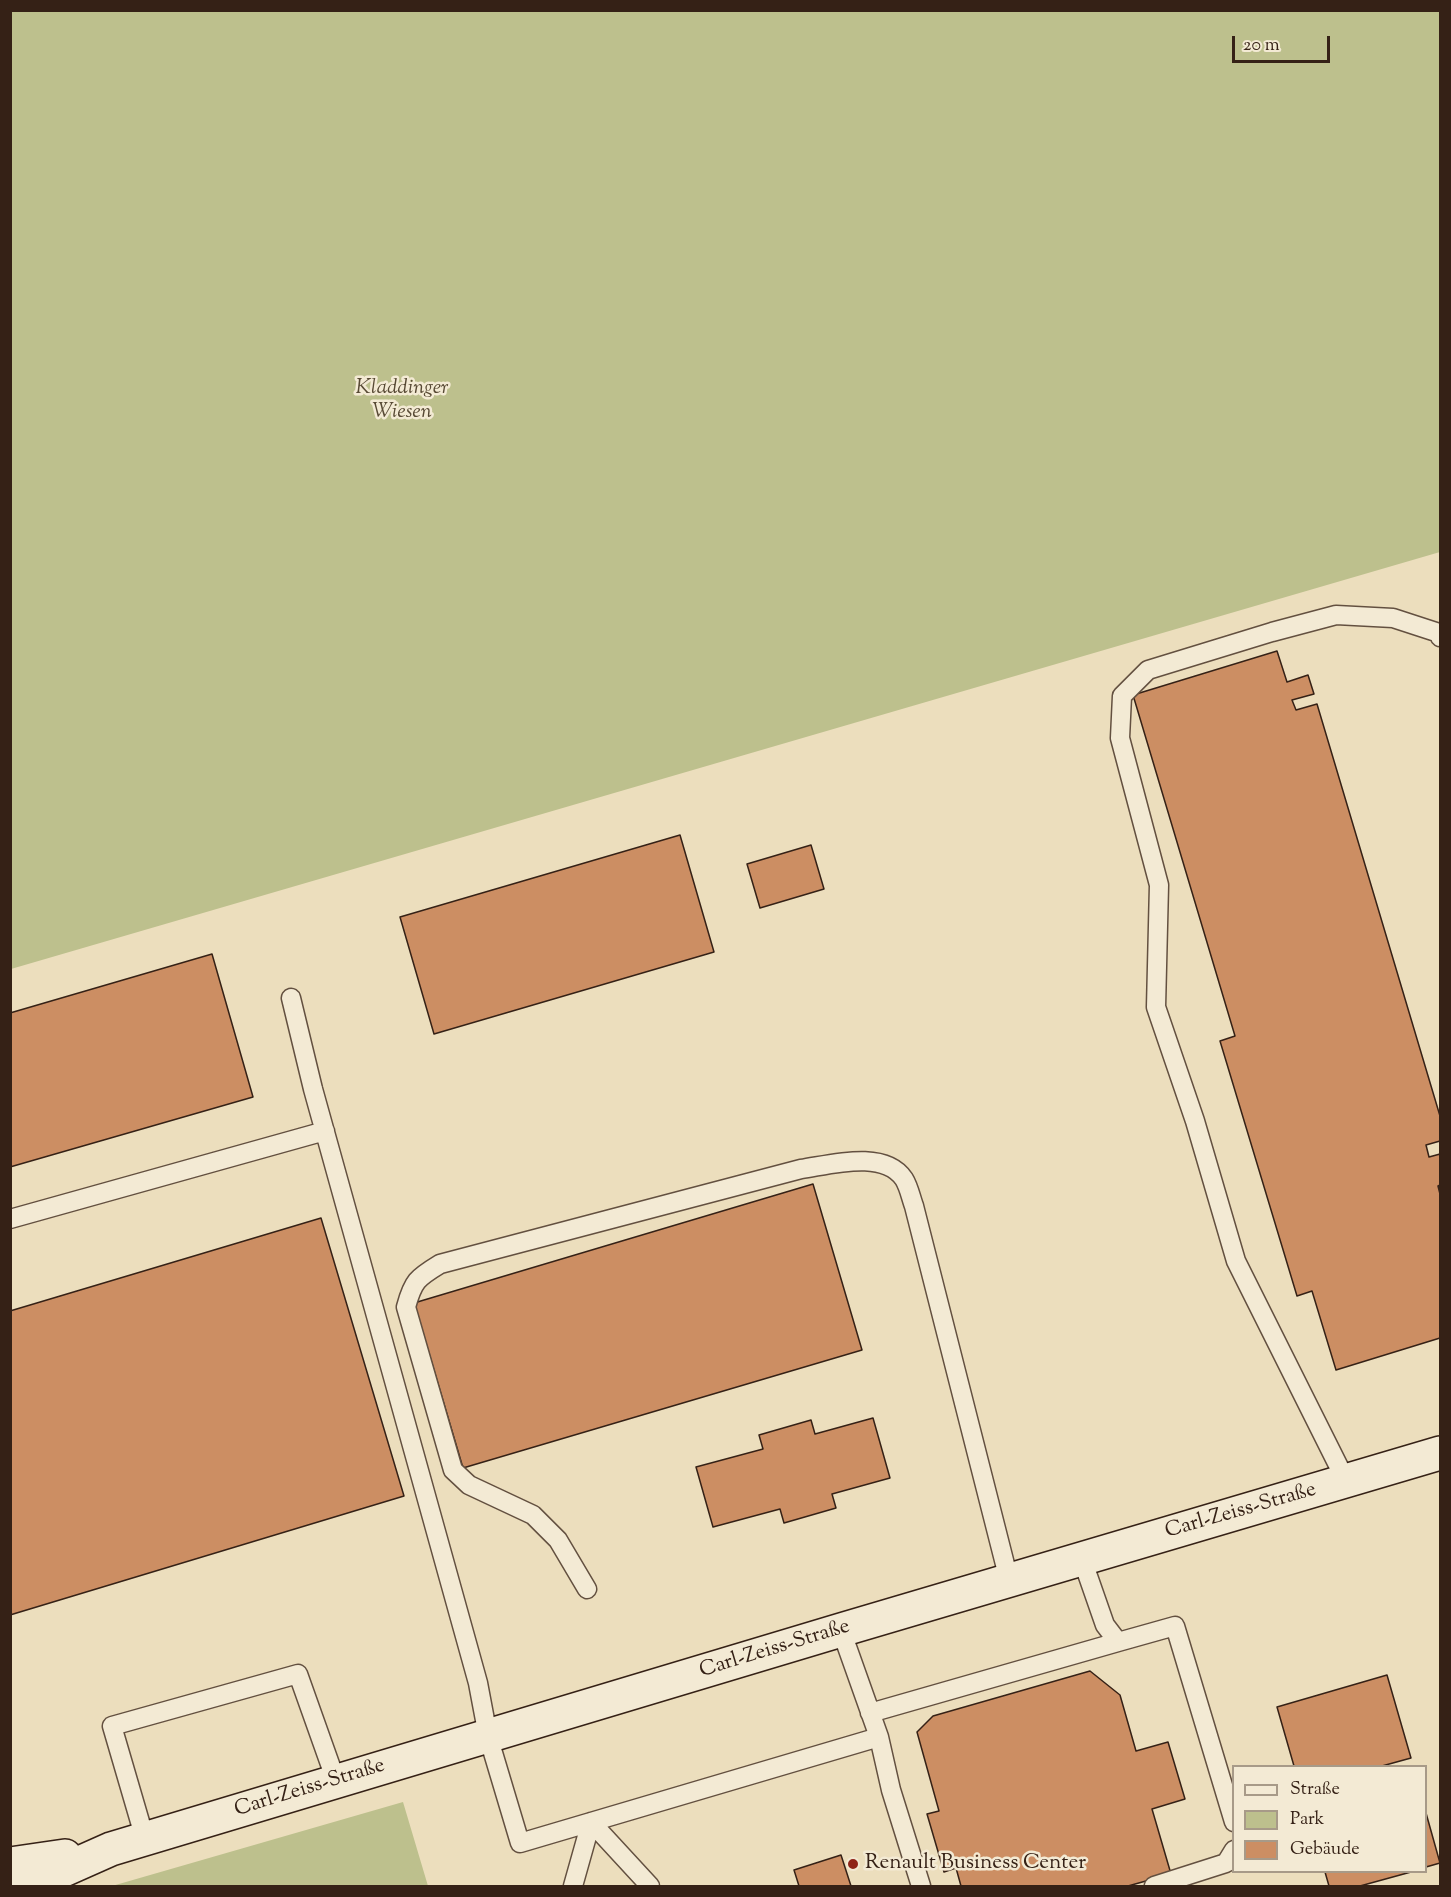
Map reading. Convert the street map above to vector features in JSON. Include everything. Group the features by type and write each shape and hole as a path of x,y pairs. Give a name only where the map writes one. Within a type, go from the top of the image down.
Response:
{"main road":[{"name":"Carl-Zeiss-Straße","path":"20,1887 111,1849 1440,1453"},
{"name":"Carl-Zeiss-Straße","path":"10,1864 111,1849"}],"lane":[{"path":"1346,1481 1236,1261 1195,1121 1156,1007 1159,885 1120,738 1122,696 1149,670 1336,615 1393,618 1439,633 1440,637"},
{"path":"291,998 325,1131 478,1683 488,1736 520,1843 879,1737"},
{"path":"10,1219 325,1131"},
{"path":"587,1588 558,1540 533,1515 469,1485 453,1470 406,1307 412,1287 425,1272 440,1264 801,1169 861,1160 886,1164 904,1178 914,1206 1009,1580"},
{"path":"1082,1559 1106,1626 1118,1642"},
{"path":"870,1713 1175,1626 1232,1819"},
{"path":"840,1630 879,1737 891,1790 921,1887"},
{"path":"145,1839 112,1726 298,1674 336,1781"},
{"path":"573,1887 591,1822"},
{"path":"591,1822 650,1887"},
{"path":"1154,1887 1226,1863 1232,1852"}],"green space":[{"name":"Kladdinger Wiesen","path":"11,10 1440,11 1440,552 11,969"},
{"path":"403,1802 428,1886 112,1886"}],"building":[{"path":"1277,651 1287,682 1308,675 1314,694 1292,700 1296,710 1317,704 1440,1116 1440,1141 1426,1145 1429,1157 1440,1154 1440,1185 1438,1186 1440,1194 1440,1338 1336,1370 1312,1291 1297,1296 1220,1041 1235,1036 1133,695"},
{"path":"680,835 714,952 434,1034 400,917"},
{"path":"811,845 824,889 760,908 747,864"},
{"path":"212,954 253,1097 10,1167 10,1013"},
{"path":"813,1184 862,1350 463,1468 414,1303"},
{"path":"321,1218 404,1496 10,1615 10,1311"},
{"path":"873,1418 890,1478 832,1494 836,1508 784,1523 780,1509 713,1527 696,1467 763,1449 759,1435 811,1420 815,1434"},
{"path":"1090,1671 1120,1695 1136,1751 1168,1742 1185,1799 1152,1809 1171,1874 1128,1886 961,1886 956,1868 944,1872 927,1814 939,1811 917,1732 933,1716"},
{"path":"1387,1675 1411,1758 1386,1765 1294,1765 1277,1707"},
{"path":"1427,1817 1440,1863 1427,1867"},
{"path":"841,1855 851,1886 799,1886 794,1870"},
{"path":"1325,1873 1407,1873 1360,1886 1329,1886"}],"place":[{"name":"Renault Business Center","path":"853,1864"}]}
